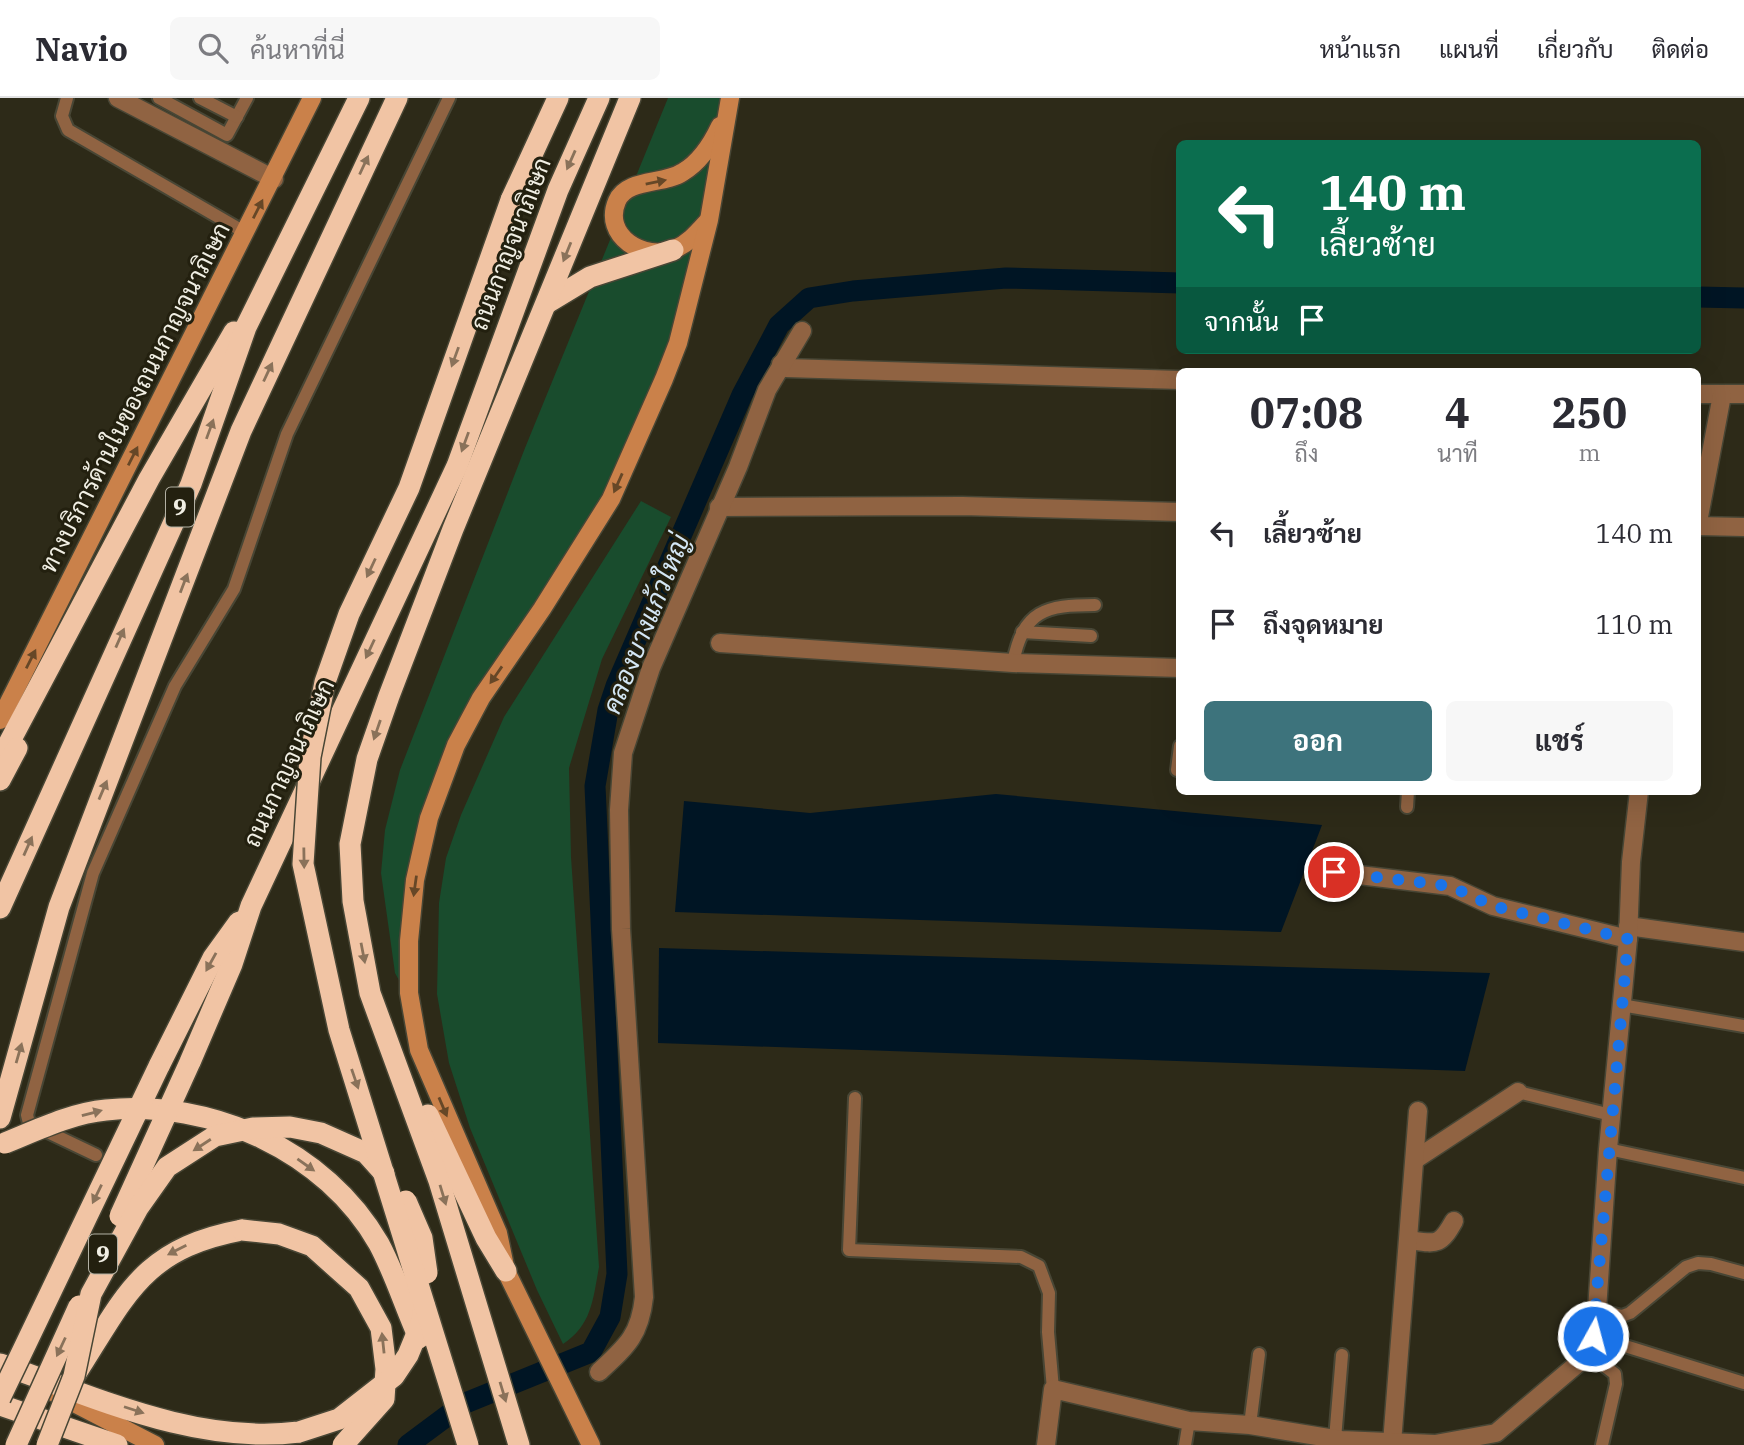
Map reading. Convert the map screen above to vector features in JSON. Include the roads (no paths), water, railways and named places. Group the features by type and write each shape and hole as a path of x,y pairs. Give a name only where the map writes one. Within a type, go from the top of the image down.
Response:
{"highway":[{"path":"0,760 149,479 236,329 345,98"},
{"name":"9","path":"0,908 191,484 246,327 359,98"},
{"path":"0,1118 60,907 94,811 143,693 241,431 397,98"},
{"path":"467,1445 339,1030 303,864 310,757 325,682 349,614 409,488 511,200 558,98"},
{"name":"ถนนกาญจนาภิเษก","path":"16,1445 190,1062 232,964 251,906 457,466 558,190 599,98"},
{"path":"519,1445 439,1181 370,993 353,901 350,844 367,759 453,529 630,98"},
{"path":"547,303 590,277 673,250"},
{"path":"0,780 165,466 246,327"},
{"path":"0,1398 213,958 251,906"},
{"path":"370,993 486,1238 506,1270"},
{"path":"0,1147 55,1123 104,1110 153,1108 187,1111 217,1119 264,1139 294,1157 326,1179 378,1243 467,1445"},
{"path":"0,1364 168,1421 223,1434 265,1437 299,1433 339,1419 394,1376 408,1355 422,1321 427,1277 422,1238 403,1195 366,1153 321,1133 290,1127 215,1136 167,1167 138,1208 91,1294 74,1376 47,1445"},
{"path":"74,1376 146,1270 170,1252 203,1237 242,1230 279,1234 312,1246 340,1269 359,1288 381,1328 386,1369 384,1399 343,1445"},
{"path":"0,1405 117,1445"}],"main road":[{"name":"ทางบริการด้านในของถนนกาญจนาภิเษก","path":"0,719 274,179 312,98"},
{"path":"591,1445 506,1270 498,1233 419,1050 409,993 409,941 415,880 429,818 456,745 481,698 542,609 611,499 678,343 709,220 728,106"},
{"path":"709,220 695,236 673,250 639,249 622,240 613,223 616,203 622,191 636,185 662,182 685,172 711,144 728,106"},
{"path":"0,1364 155,1445"}],"street":[{"path":"118,98 274,179"},
{"path":"599,1371 635,1335 644,1297 621,929 619,801 623,753 651,668 767,390 802,331"},
{"path":"781,364 786,368 1176,380"},
{"path":"1701,394 1744,394"},
{"path":"1701,508 1722,395"},
{"path":"719,507 962,506 1176,512"},
{"path":"1701,524 1744,527"},
{"path":"720,643 1013,663 1176,668"},
{"path":"1046,1445 1053,1389 1189,1421 1250,1425 1335,1439 1435,1444 1496,1433 1591,1345 1597,1310 1608,1149 1628,932 1631,862 1639,795"},
{"path":"1334,872 1450,886 1493,906 1628,932 1744,942"},
{"path":"1416,1159 1518,1092"},
{"path":"1392,1443 1418,1111"},
{"path":"1409,1240 1434,1244 1441,1241 1454,1221"}],"lane":[{"path":"67,98 62,116 68,130 246,233"},
{"path":"159,98 227,135 247,98"},
{"path":"200,98 237,117"},
{"path":"96,1155 29,1123 27,1115 93,873 175,686 234,589 287,434 449,98"},
{"path":"1013,663 1022,632 1050,608 1095,605"},
{"path":"1022,632 1091,636"},
{"path":"1407,807 1408,795"},
{"path":"1621,1005 1744,1026"},
{"path":"1518,1092 1611,1115"},
{"path":"855,1098 849,1250 1021,1257 1039,1266 1049,1293 1048,1332 1053,1389"},
{"path":"1608,1149 1744,1178"},
{"path":"1597,1310 1622,1316 1630,1313 1686,1267 1698,1263 1744,1273"},
{"path":"1591,1345 1744,1383"},
{"path":"1591,1345 1615,1374 1616,1384 1602,1445"},
{"path":"1250,1425 1259,1354"},
{"path":"1335,1439 1342,1355"},
{"path":"1185,1445 1189,1421"}],"water":[{"path":"996,794 1322,825 1281,932 675,912 684,801 810,813"},
{"path":"659,948 1490,973 1465,1071 658,1043"}],"waterway":[{"name":"คลองบางแก้วใหญ่","path":"408,1445 463,1404 591,1352 610,1317 617,1274 595,786 608,710 616,686 742,395 779,325 809,298 853,291 1006,278 1176,283"},
{"name":"คลองบางแก้วใหญ่","path":"1701,297 1744,298"}]}
